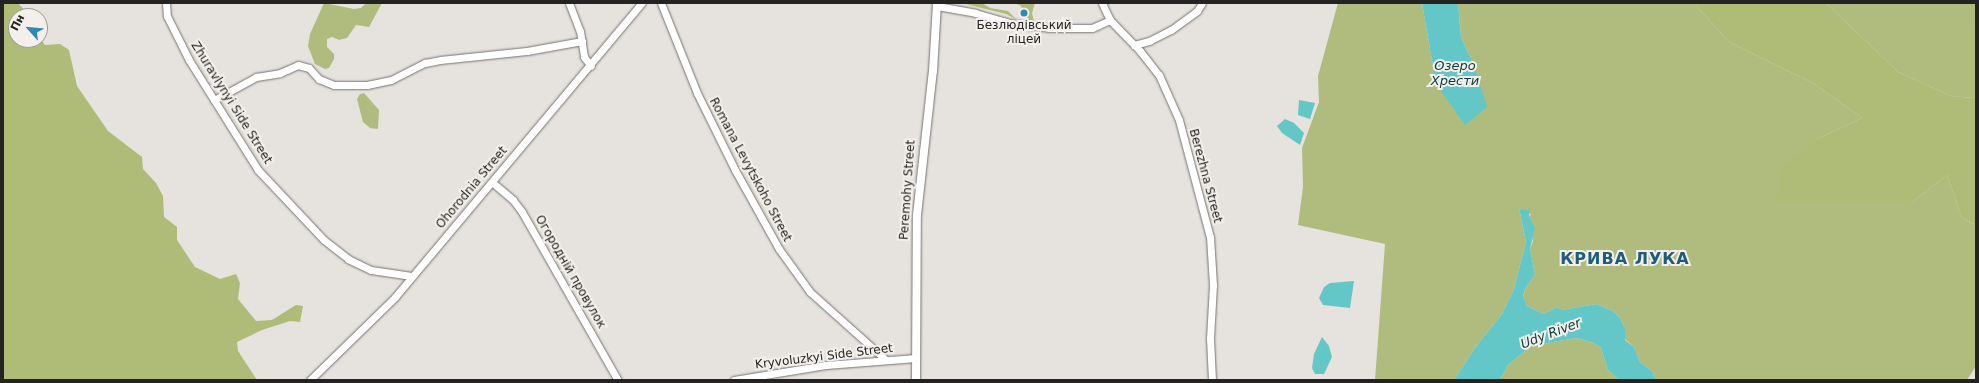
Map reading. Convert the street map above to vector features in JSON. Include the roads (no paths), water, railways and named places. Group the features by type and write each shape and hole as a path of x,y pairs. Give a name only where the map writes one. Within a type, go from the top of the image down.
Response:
{"street":[{"name":"Zhuravlynyi Side Street","path":"166,3 167,16 189,60 255,166 324,240 360,266 379,272 412,276"},
{"path":"569,3 582,41 584,57 591,66"},
{"name":"Ohorodnia Street","path":"310,380 381,313 493,183 513,155 591,66 642,3"},
{"name":"Romana Levytskoho Street","path":"661,3 697,93 735,170 779,249 810,292 886,360"},
{"name":"Berezhna Street","path":"1102,3 1110,20 1134,45 1159,75 1173,104 1209,228 1213,285 1210,338 1212,380"},
{"path":"1134,45 1149,41 1171,30 1198,11 1202,3"},
{"path":"937,5 1013,23 1056,29 1092,28 1110,20"},
{"name":"Peremohy Street","path":"916,380 916,215 933,71 937,5"},
{"path":"214,100 256,76 280,72 298,65 309,68 319,79 334,86 367,85 391,80 425,64 440,60 527,51 582,41"},
{"name":"Огородній провулок","path":"493,183 513,200 522,212 618,380"},
{"name":"Kryvoluzkyi Side Street","path":"734,380 812,367 916,358"}],"water":[{"name":"Озеро Хрести","path":"1422,3 1458,3 1461,37 1474,65 1487,107 1465,125 1436,84"},
{"path":"1299,100 1315,103 1310,119 1298,115"},
{"path":"1285,119 1294,123 1304,133 1300,145 1282,133 1277,126"},
{"name":"Udy River","path":"1519,208 1530,211 1529,217 1535,228 1530,249 1535,274 1525,289 1523,297 1527,306 1544,314 1557,307 1562,310 1596,304 1613,311 1621,319 1625,329 1625,340 1634,347 1640,362 1652,371 1656,380 1619,380 1608,370 1601,348 1594,343 1576,338 1531,346 1508,365 1500,380 1454,380 1477,345 1502,314 1514,289 1526,242"},
{"path":"1354,281 1350,308 1323,305 1319,298 1324,287 1330,283"},
{"path":"1322,337 1329,346 1332,357 1324,374 1315,374 1312,368 1314,354"}],"place":[{"name":"Безлюдівський ліцей","path":"1024,13"}],"district":[{"name":"КРИВА ЛУКА","path":"1625,259"}]}
